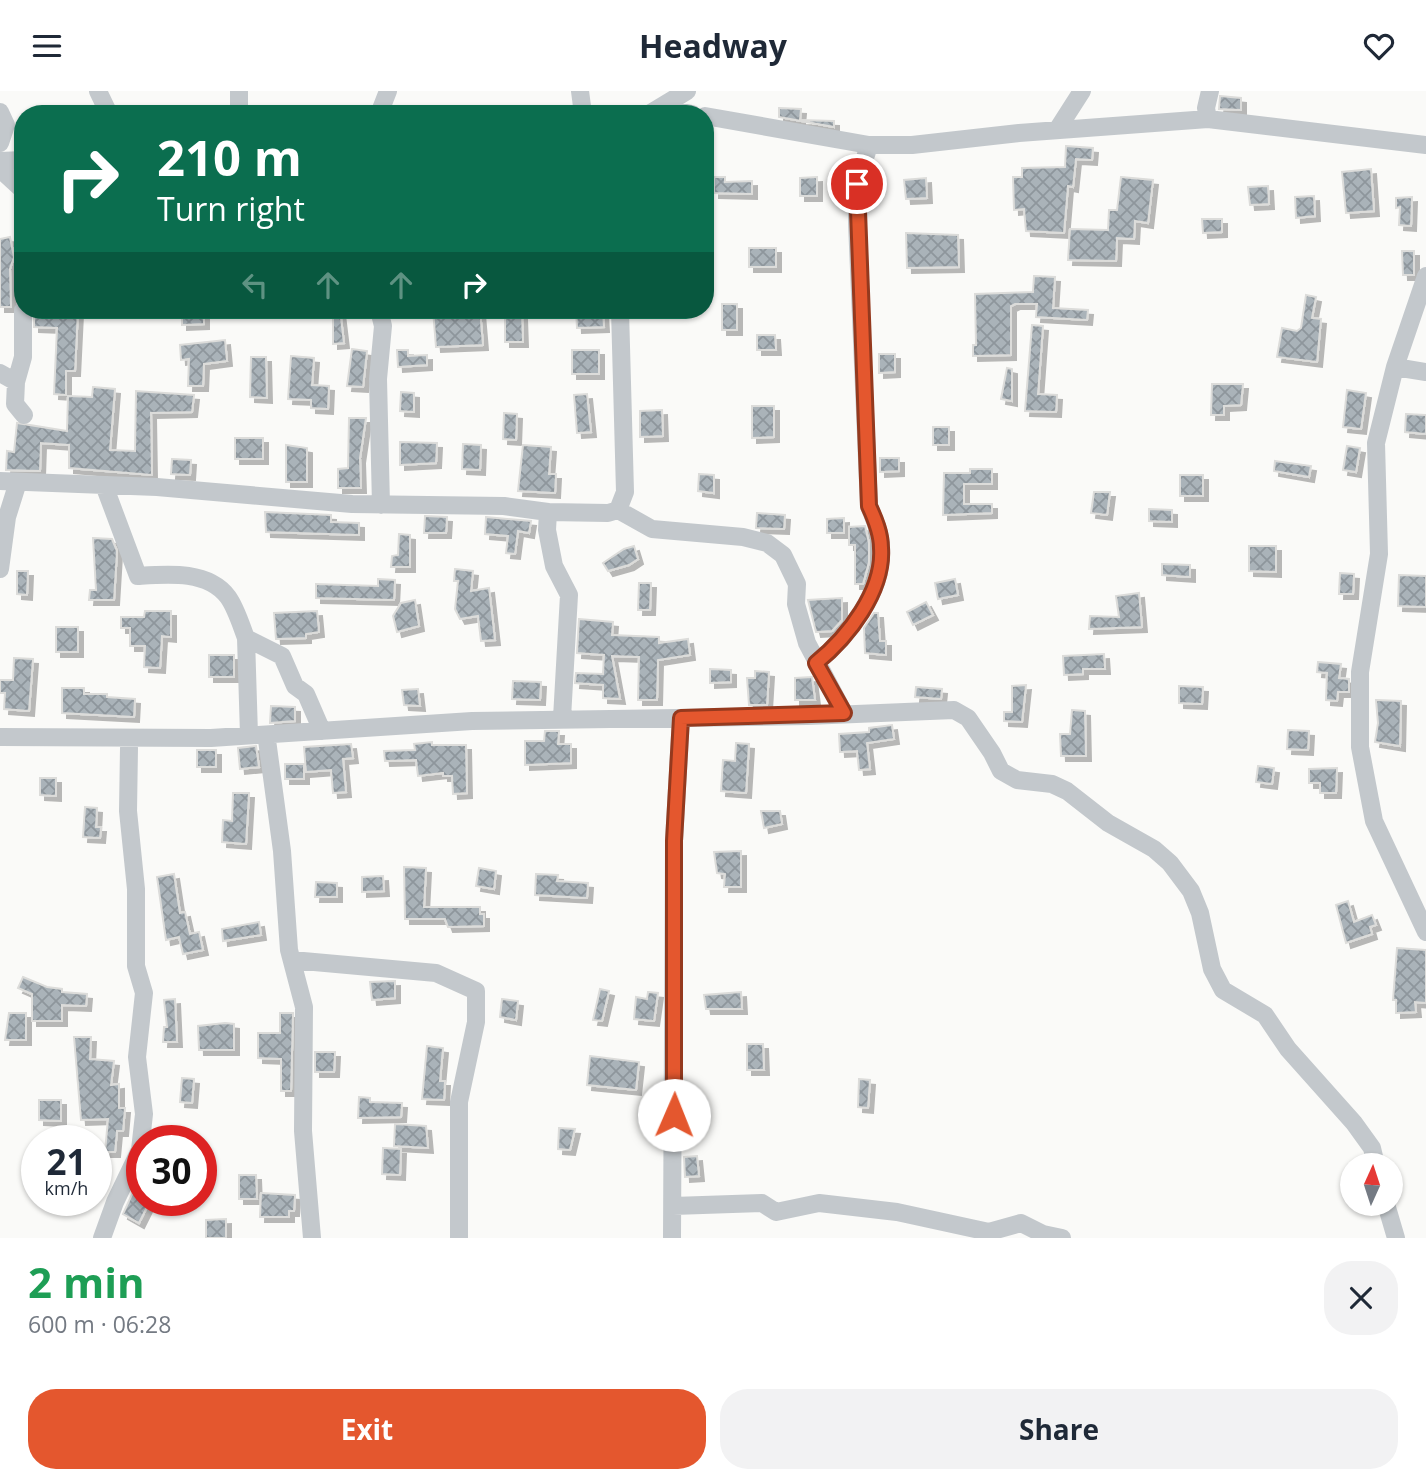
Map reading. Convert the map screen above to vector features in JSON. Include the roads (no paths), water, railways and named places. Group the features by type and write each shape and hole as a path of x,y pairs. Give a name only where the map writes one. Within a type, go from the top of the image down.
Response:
{"street":[{"path":"663,105 687,91"},
{"path":"1057,130 1082,91"},
{"path":"1199,91 1208,106"},
{"path":"714,118 869,145 965,141 1057,130 1208,106 1426,145"},
{"path":"0,113 6,125 0,143"},
{"path":"816,663 831,651 870,597 879,574 882,549 869,506 857,223 857,184 869,145"},
{"path":"0,169 14,182"},
{"path":"1426,276 1395,367 1376,443 1379,554 1360,671 1360,747 1374,821 1426,932"},
{"path":"23,319 23,357 16,382 15,404 24,415"},
{"path":"381,319 378,379 381,505"},
{"path":"618,510 625,482 620,319"},
{"path":"1395,367 1426,372"},
{"path":"0,373 16,382"},
{"path":"0,569 9,482 104,485 381,505 504,506 548,512 608,513 618,510 652,529 743,537 774,547 792,569 799,619 816,663 844,713"},
{"path":"104,485 138,576 180,573 205,582 227,595 246,638 249,735"},
{"path":"548,512 547,530 554,566 569,594 562,719"},
{"path":"246,638 282,656 295,686 306,694 322,731"},
{"path":"0,737 116,740 562,719 681,718 933,709 961,712 987,745 1001,771 1017,780 1052,784 1068,790 1108,823 1154,849 1170,863 1191,891 1200,913 1212,969 1223,990 1265,1015 1297,1059 1354,1123 1372,1153"},
{"path":"673,1238 674,830 681,718"},
{"path":"267,740 292,960 305,1017 303,1132 312,1238"},
{"path":"102,1238 115,1202 140,1150 144,1114 137,1057 144,993 136,966 136,889 128,811 130,748"},
{"path":"292,960 436,973 477,991 477,1022 459,1102 459,1238"},
{"path":"673,1206 762,1203 776,1212 819,1203 897,1212 989,1232 1021,1223 1042,1234 1062,1238"},
{"path":"1389,1216 1395,1238"}]}
